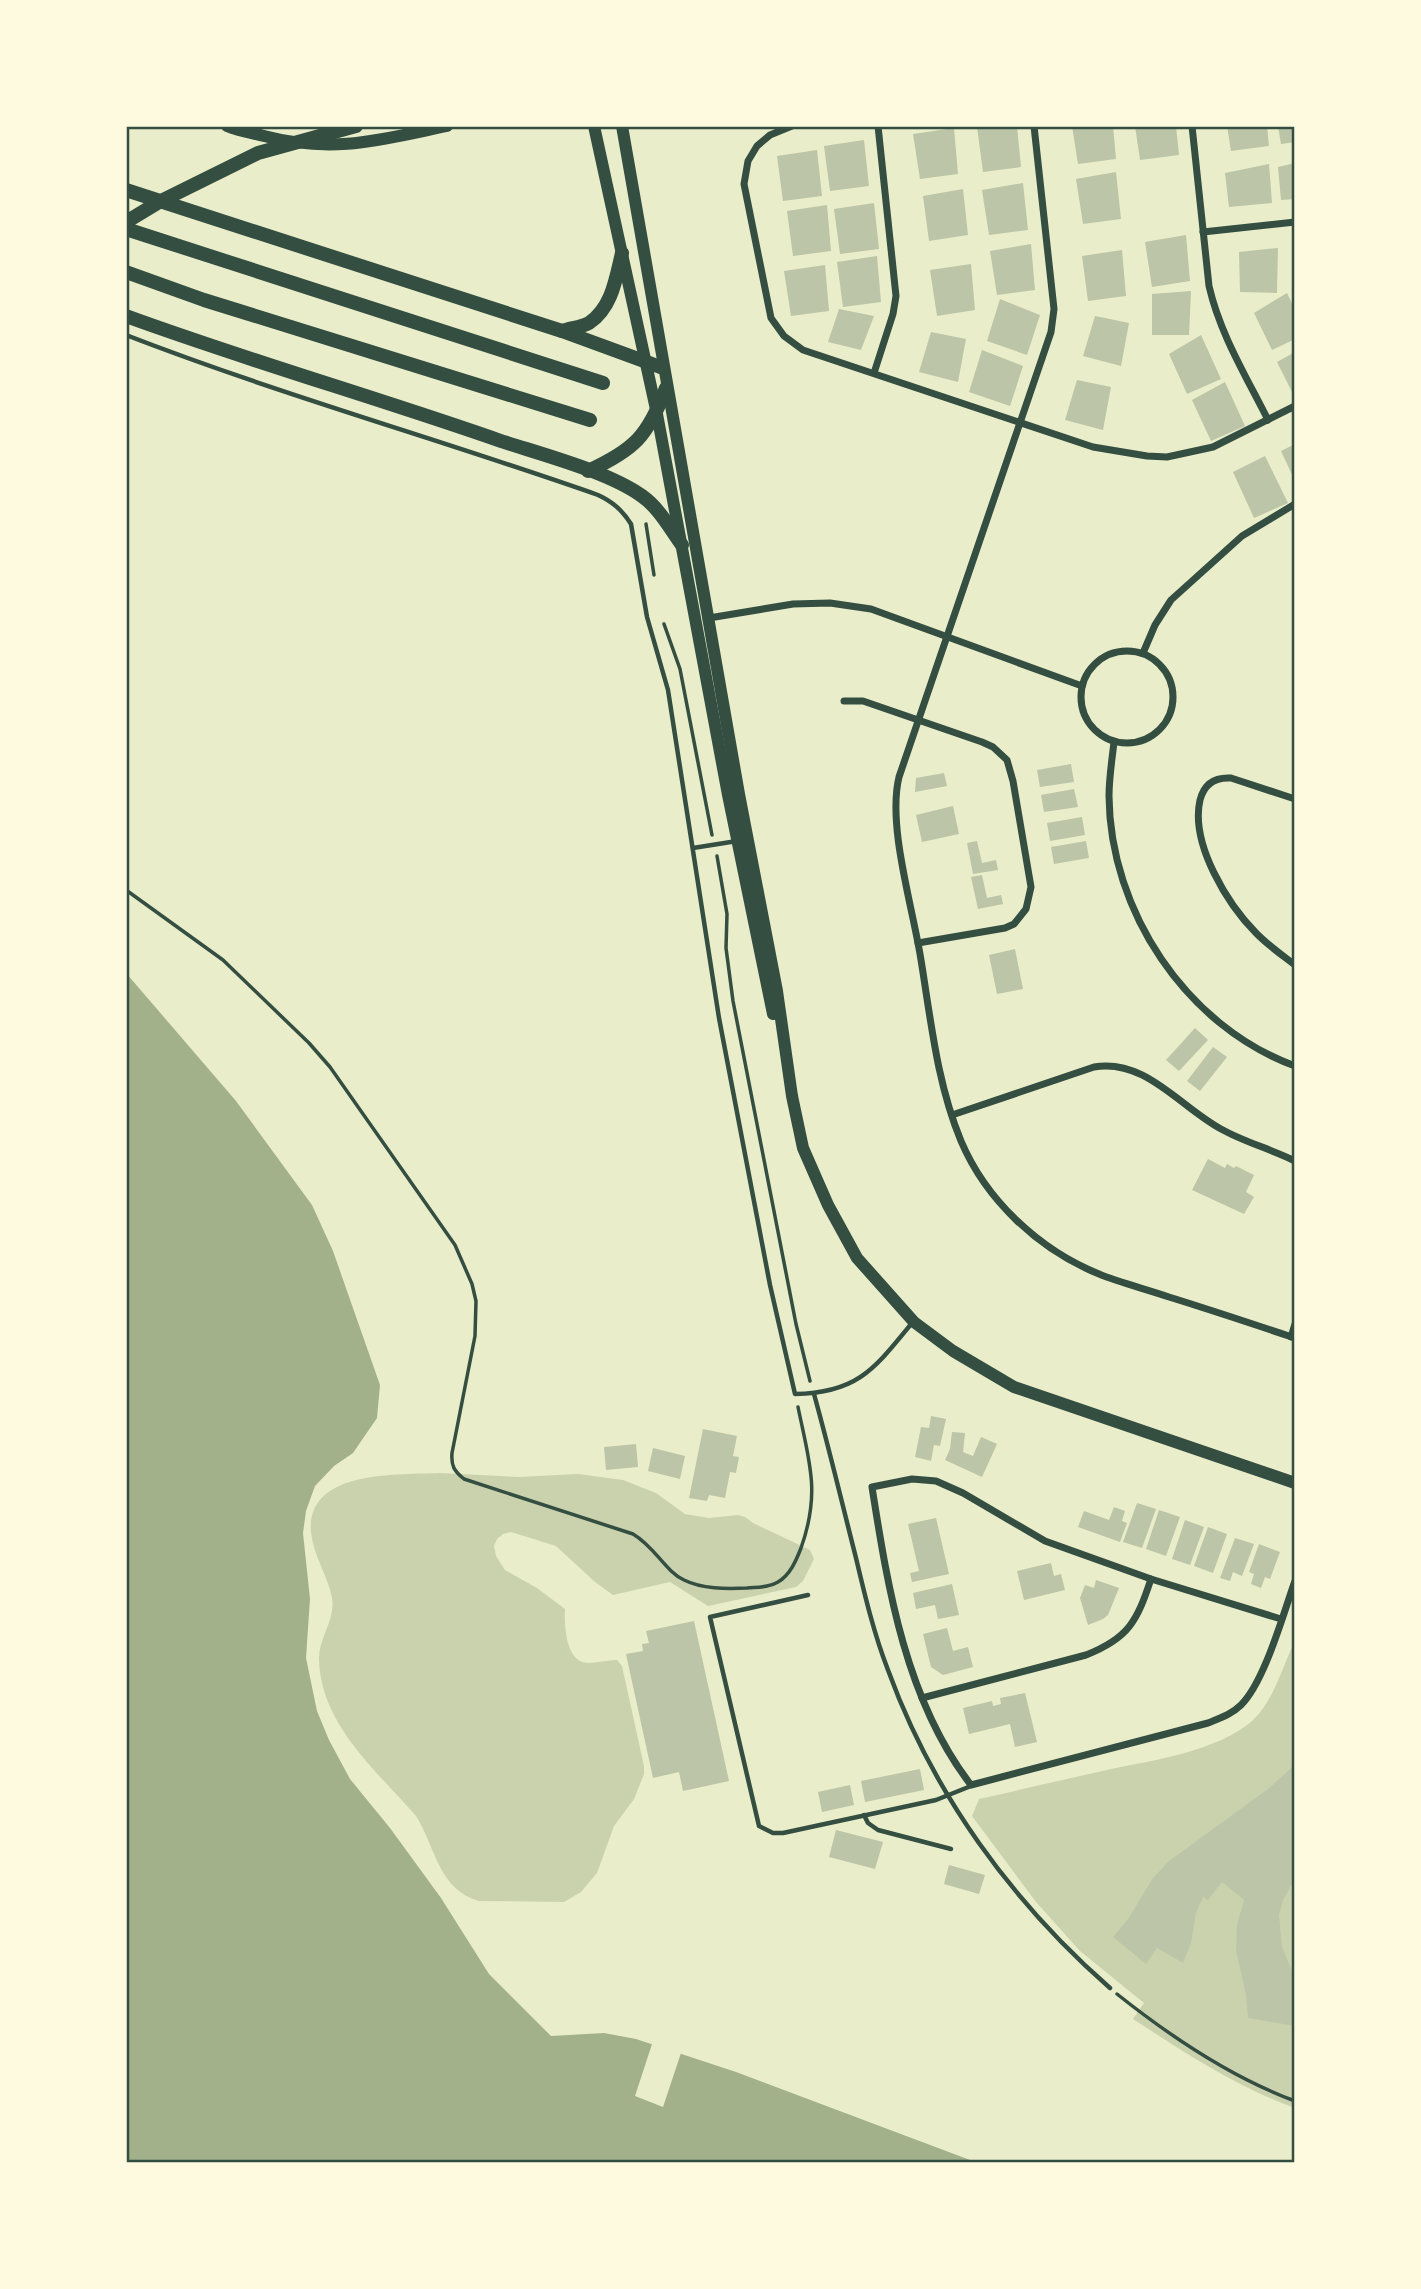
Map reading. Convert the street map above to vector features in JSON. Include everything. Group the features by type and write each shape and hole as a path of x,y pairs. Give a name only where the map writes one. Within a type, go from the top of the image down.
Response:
{"highway":[{"path":"126,222 159,202 258,153 356,126"},
{"path":"126,190 562,331 663,368"},
{"path":"126,229 603,383"},
{"path":"562,331 588,324 599,314 612,292 622,254"},
{"path":"126,272 204,300 590,420"},
{"path":"126,316 588,471 629,488 654,506 682,545"},
{"path":"588,471 621,456 639,439 657,414 666,388"}],"main road":[{"path":"228,126 286,142 323,146 361,144 447,126"},
{"path":"594,126 657,414 768,992 803,1148 828,1205 857,1258 914,1322 953,1351 1014,1387 1295,1483"},
{"path":"622,126 666,388 777,990 784,1054"}],"street":[{"path":"792,126 770,135 757,146 748,161 744,184 771,318 784,336 803,350 1093,447 1118,452 1167,457 1213,447 1295,406"},
{"path":"874,373 896,296 878,126"},
{"path":"1034,126 1054,309 1051,332 899,777 895,802 899,842 937,1058 952,1115 970,1158 993,1194 1028,1230 1064,1257 1110,1278 1293,1337 1295,1324"},
{"path":"1192,126 1214,307 1222,329 1268,420"},
{"path":"1203,232 1295,222"},
{"path":"1143,653 1155,625 1171,600 1242,536 1295,504"},
{"path":"709,618 793,604 830,603 871,609 1082,686"},
{"path":"1127,650 1143,653 1165,670 1172,682 1172,710 1166,723 1143,741 1114,743 1096,733 1086,720 1081,705 1082,686 1086,674 1097,662 1111,654 1127,650"},
{"path":"844,701 863,701 982,742 1002,753 1007,760 1013,780 1031,887 1026,909 1014,924 1005,928 918,943"},
{"path":"1114,743 1109,797 1115,844 1128,896 1148,938 1183,988 1211,1016 1243,1040 1295,1066"},
{"path":"1295,799 1222,777 1205,788 1198,810 1206,853 1229,899 1256,934 1295,965"},
{"path":"952,1115 1094,1067 1116,1066 1151,1079 1204,1120 1230,1134 1295,1161"},
{"path":"1281,1619 1151,1579 1045,1541 956,1489 936,1481 912,1479 872,1487 896,1617 922,1698 954,1763 971,1785 1223,1717 1244,1702 1253,1689 1281,1619 1295,1581"},
{"path":"922,1698 1104,1648 1133,1625 1151,1579"}],"lane":[{"path":"126,335 260,384 467,449 598,495 617,507 631,523 648,617 668,690 719,1018 775,1310 795,1394 814,1394 855,1382 868,1373 914,1322"},
{"path":"693,848 737,841"},
{"path":"814,1394 874,1630 908,1721 948,1796 1027,1906 1079,1961 1110,1989"},
{"path":"808,1595 710,1616 759,1826 764,1830 783,1833 948,1796 971,1785"},
{"path":"864,1815 867,1824 878,1830 951,1849"}],"path":[{"path":"631,523 646,523 656,586"},
{"path":"660,614 680,670 715,845 727,914 726,948 733,1001 793,1311 814,1394"},
{"path":"126,890 223,960 309,1043 330,1067 456,1245 472,1284 477,1319 451,1464 464,1479 633,1534 652,1547 681,1579 691,1583 729,1589 767,1586 778,1582 792,1569 811,1514 811,1475 795,1394"},
{"path":"1110,1989 1196,2051 1248,2081 1295,2101"}],"shaded area":[{"path":"126,973 236,1101 312,1205 333,1251 380,1385 377,1418 353,1453 334,1466 315,1486 306,1511 303,1533 310,1599 306,1658 317,1711 350,1779 441,1898 489,1974 551,2036 604,2033 636,2039 736,2072 978,2163 126,2163"},
{"path":"402,1474 518,1477 578,1474 623,1480 656,1493 685,1514 709,1518 738,1515 745,1517 810,1550 814,1559 803,1581 796,1587 708,1606 670,1582 613,1595 556,1546 511,1532 497,1539 494,1546 496,1556 505,1570 537,1588 565,1609 566,1634 575,1657 588,1663 617,1660 622,1666 644,1766 644,1774 634,1799 614,1826 597,1873 581,1892 564,1902 479,1901 455,1887 446,1877 416,1816 368,1764 340,1726 322,1683 319,1652 333,1606 312,1541 313,1511 323,1496 339,1486 358,1480"},
{"path":"1295,1641 1295,2108 1232,2080 1133,2019 1144,2003 1080,1951 1036,1902 972,1816 979,1799 1166,1758 1204,1747 1238,1731 1252,1721 1266,1703"}],"pier":[{"path":"653,2041 682,2050 663,2107 635,2096"}],"building":[{"path":"1017,126 1021,167 983,172 977,127"},
{"path":"1072,126 1113,126 1116,159 1078,164"},
{"path":"1135,126 1176,126 1179,155 1140,160"},
{"path":"1227,126 1267,126 1269,146 1231,151"},
{"path":"1278,126 1295,126 1295,142 1281,144"},
{"path":"954,128 958,174 920,179 913,134"},
{"path":"864,140 869,186 830,191 824,146"},
{"path":"817,150 822,196 783,201 777,156"},
{"path":"1295,163 1295,199 1281,200 1278,167"},
{"path":"1269,164 1272,203 1229,207 1225,173"},
{"path":"1116,172 1121,219 1083,224 1076,179"},
{"path":"1023,183 1028,230 989,235 982,190"},
{"path":"963,189 968,235 929,241 923,196"},
{"path":"874,203 879,249 840,254 834,209"},
{"path":"827,205 831,251 793,256 787,211"},
{"path":"1186,235 1190,281 1152,287 1145,242"},
{"path":"1031,244 1035,290 997,295 990,251"},
{"path":"1278,248 1277,293 1240,292 1239,252"},
{"path":"1122,250 1126,296 1088,301 1082,256"},
{"path":"877,256 881,302 843,307 837,262"},
{"path":"971,264 975,310 937,316 930,270"},
{"path":"825,265 829,311 791,316 784,271"},
{"path":"1191,291 1189,335 1152,335 1152,294"},
{"path":"1287,293 1295,310 1295,339 1272,350 1254,313"},
{"path":"1000,299 1040,315 1027,355 987,341"},
{"path":"839,309 874,316 861,350 828,342"},
{"path":"1095,316 1129,323 1121,366 1083,356"},
{"path":"931,332 966,339 958,382 919,372"},
{"path":"1201,335 1221,379 1187,394 1169,354"},
{"path":"982,350 1023,366 1010,406 969,392"},
{"path":"1295,352 1295,398 1277,362"},
{"path":"1077,380 1111,387 1103,430 1065,420"},
{"path":"1225,382 1245,426 1211,441 1192,400"},
{"path":"1295,444 1295,481 1281,451"},
{"path":"1265,456 1288,503 1254,518 1233,472"},
{"path":"1071,764 1074,782 1040,787 1037,770"},
{"path":"944,773 947,786 915,792 916,778"},
{"path":"1074,789 1078,807 1044,812 1041,795"},
{"path":"953,806 959,834 922,842 916,815"},
{"path":"1082,817 1085,835 1050,841 1047,823"},
{"path":"977,841 982,863 996,860 998,870 973,874 967,843"},
{"path":"1086,841 1089,858 1054,864 1051,847"},
{"path":"982,875 987,898 1001,895 1003,904 978,909 971,877"},
{"path":"1015,949 1023,989 997,994 989,955"},
{"path":"1195,1028 1208,1040 1179,1071 1166,1060"},
{"path":"1213,1047 1227,1057 1200,1091 1187,1081"},
{"path":"1208,1159 1225,1168 1227,1164 1234,1168 1236,1166 1254,1175 1246,1192 1254,1197 1244,1214 1192,1190"},
{"path":"931,1416 946,1419 940,1446 934,1445 931,1461 915,1457 921,1427 929,1428"},
{"path":"703,1429 737,1436 733,1456 739,1457 736,1473 730,1472 725,1498 709,1495 707,1501 689,1498"},
{"path":"952,1432 965,1433 963,1452 973,1456 981,1437 997,1444 982,1477 945,1460 950,1449"},
{"path":"636,1444 638,1467 606,1470 604,1447"},
{"path":"653,1448 685,1456 680,1479 648,1471"},
{"path":"1137,1503 1156,1509 1142,1548 1123,1542"},
{"path":"1114,1507 1125,1511 1122,1521 1127,1523 1120,1542 1078,1527 1084,1511 1109,1520"},
{"path":"1159,1510 1180,1517 1166,1556 1146,1549"},
{"path":"936,1518 949,1574 912,1582 910,1573 919,1571 908,1524"},
{"path":"1185,1520 1204,1527 1190,1565 1172,1559"},
{"path":"1208,1527 1227,1534 1213,1573 1194,1566"},
{"path":"1235,1538 1254,1544 1242,1576 1233,1572 1230,1581 1220,1578"},
{"path":"1259,1544 1280,1552 1270,1579 1265,1577 1261,1588 1251,1584 1254,1574 1249,1572"},
{"path":"1051,1563 1054,1576 1061,1574 1065,1590 1024,1600 1017,1571"},
{"path":"1096,1580 1119,1588 1108,1615 1088,1625 1080,1598 1085,1585 1094,1588"},
{"path":"952,1584 959,1615 938,1619 935,1605 916,1609 913,1593"},
{"path":"694,1621 729,1781 683,1791 679,1772 653,1778 626,1654 643,1651 642,1644 649,1643 646,1631"},
{"path":"947,1628 953,1651 968,1647 973,1667 943,1675 931,1667 923,1634"},
{"path":"1025,1693 1037,1742 1015,1747 1010,1724 969,1734 963,1708 992,1701 993,1706 1001,1704 1000,1698"},
{"path":"1295,1762 1295,1879 1283,1900 1279,1915 1282,1947 1295,1978 1295,2026 1248,2018 1236,1950 1237,1925 1244,1900 1222,1882 1208,1900 1203,1897 1183,1963 1157,1948 1146,1964 1113,1937 1128,1919 1153,1878 1169,1861 1268,1789"},
{"path":"920,1769 924,1790 865,1802 861,1781"},
{"path":"850,1785 854,1805 822,1812 818,1792"},
{"path":"836,1830 883,1842 875,1869 829,1857"},
{"path":"949,1865 985,1875 979,1894 944,1884"}]}
